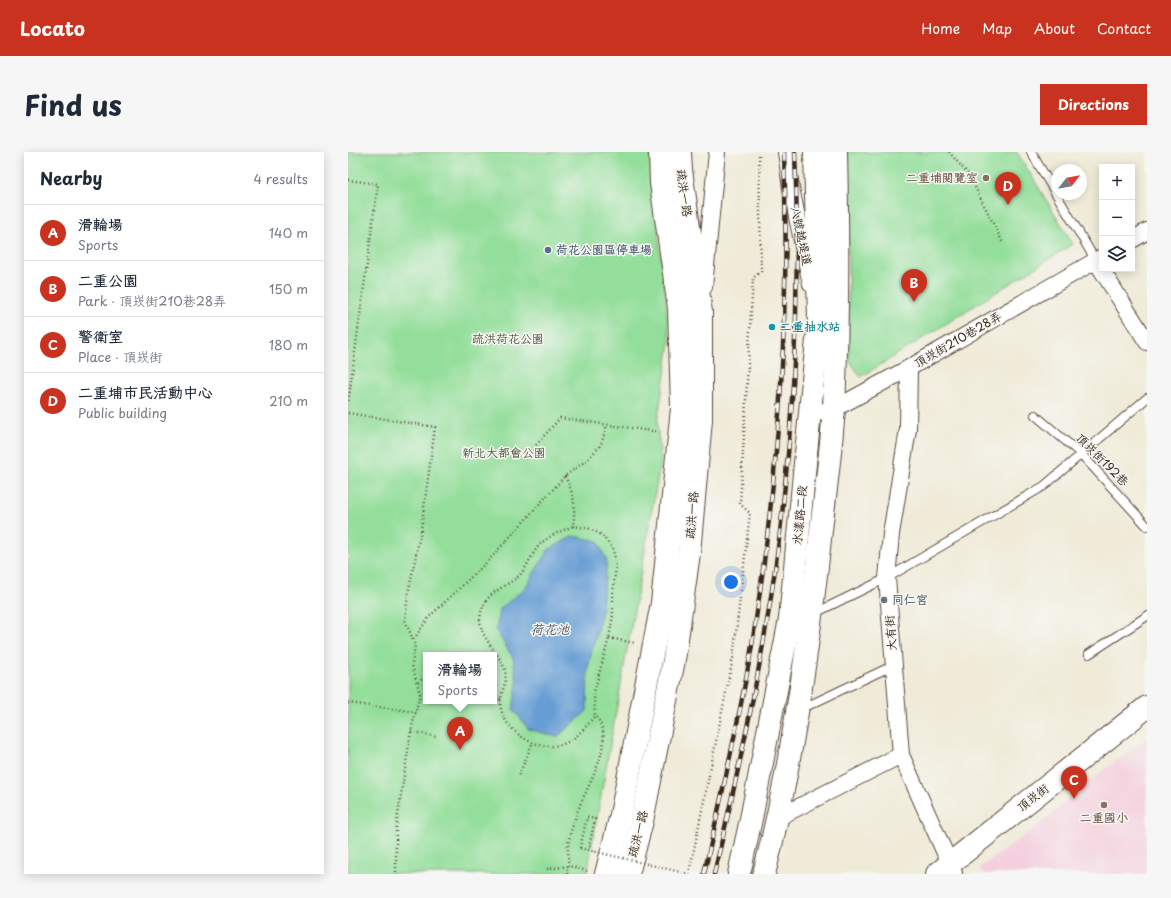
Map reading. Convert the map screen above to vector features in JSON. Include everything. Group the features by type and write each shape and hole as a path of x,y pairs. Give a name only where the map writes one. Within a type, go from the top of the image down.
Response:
{"street":[{"name":"疏洪一路","path":"597,872 624,800 662,603 682,408 679,308 662,183 660,152"},
{"name":"疏洪一路","path":"628,874 642,820 674,660 689,553 701,420 701,312 681,170 680,152"},
{"path":"701,312 717,152"},
{"name":"八號越堤道","path":"786,152 791,188 819,319"},
{"name":"水漾路二段","path":"739,874 790,620 819,319 815,152"},
{"name":"水漾路二段","path":"764,874 799,710 812,614 834,409 838,252 836,152"},
{"path":"1135,238 1147,231"},
{"name":"頂崁街210巷28弄","path":"810,414 834,409 909,368 1099,259"},
{"path":"1107,272 1147,342"},
{"name":"大有街","path":"909,368 908,430 891,534 886,578 901,755 947,871"},
{"name":"頂崁街","path":"947,871 1147,707"},
{"path":"777,818 901,755"}],"lane":[{"path":"1031,152 1099,259"},
{"path":"812,614 886,578 1044,486 1147,398"},
{"name":"頂崁街192巷","path":"1035,415 1082,455 1147,526"},
{"path":"1089,654 1147,616"},
{"path":"799,710 894,665"}],"path":[{"path":"592,847 589,846 595,819 587,817 580,848 689,874 733,658 750,513 740,504 753,278 761,271 759,152"},
{"path":"949,152 969,176 1003,243"},
{"path":"348,180 378,184 348,403"},
{"path":"348,413 435,427 421,530 408,594 405,620 414,639 415,645 412,666 420,694 411,731 396,827 396,874"},
{"path":"536,445 560,418 659,432"},
{"path":"414,639 429,617 488,561 565,476 587,460 601,445 606,425"},
{"path":"565,476 573,493 576,507 573,526"},
{"path":"494,652 487,641 480,620 485,602 496,589 519,575 538,546 558,532 573,526 588,528 602,535 613,549 616,566 613,592 613,615 609,638 594,692 595,716 600,721 604,734 598,766 575,817 568,845 569,866 567,874"},
{"path":"609,638 635,643"},
{"path":"497,657 505,670 506,685 501,700 501,708 506,721 518,734 547,747 564,744 580,733 595,716"},
{"path":"418,683 423,678"},
{"path":"497,696 501,700"},
{"path":"348,703 416,712"},
{"path":"411,731 436,737"},
{"path":"519,775 533,742"},
{"path":"547,869 569,866 597,872"}],"shaded area":[{"name":"二重國小","path":"1147,738 1147,874 983,874 979,868 1040,824 1083,786"}],"green space":[{"name":"疏洪荷花公園","path":"348,152 650,152 670,343 657,424 661,460 587,874 348,874"},
{"path":"847,152 1017,152 1073,244 861,377 849,360"}],"water":[{"name":"荷花池","path":"573,536 598,541 607,561 601,615 588,668 587,711 557,737 528,729 513,709 517,684 513,658 496,631 500,609 525,588 548,550"}],"railway":[{"path":"704,874 730,760 747,674 769,522 780,399 783,337 785,275 784,152"},
{"path":"714,874 752,704 768,618 780,532 793,390 795,342 797,247 795,152"}],"place":[{"name":"二重埔閱覽室","path":"986,178"},
{"name":"二重埔市民活動中心","path":"1008,205"},
{"name":"荷花公園區停車場","path":"548,250"},
{"name":"二重公園","path":"914,302"},
{"name":"二重抽水站","path":"772,327"},
{"name":"同仁宮","path":"884,600"},
{"name":"滑輪場","path":"460,750"},
{"name":"警衛室","path":"1074,799"},
{"name":"二重國小","path":"1104,805"}],"park label":[{"name":"新北大都會公園","path":"504,453"}]}
